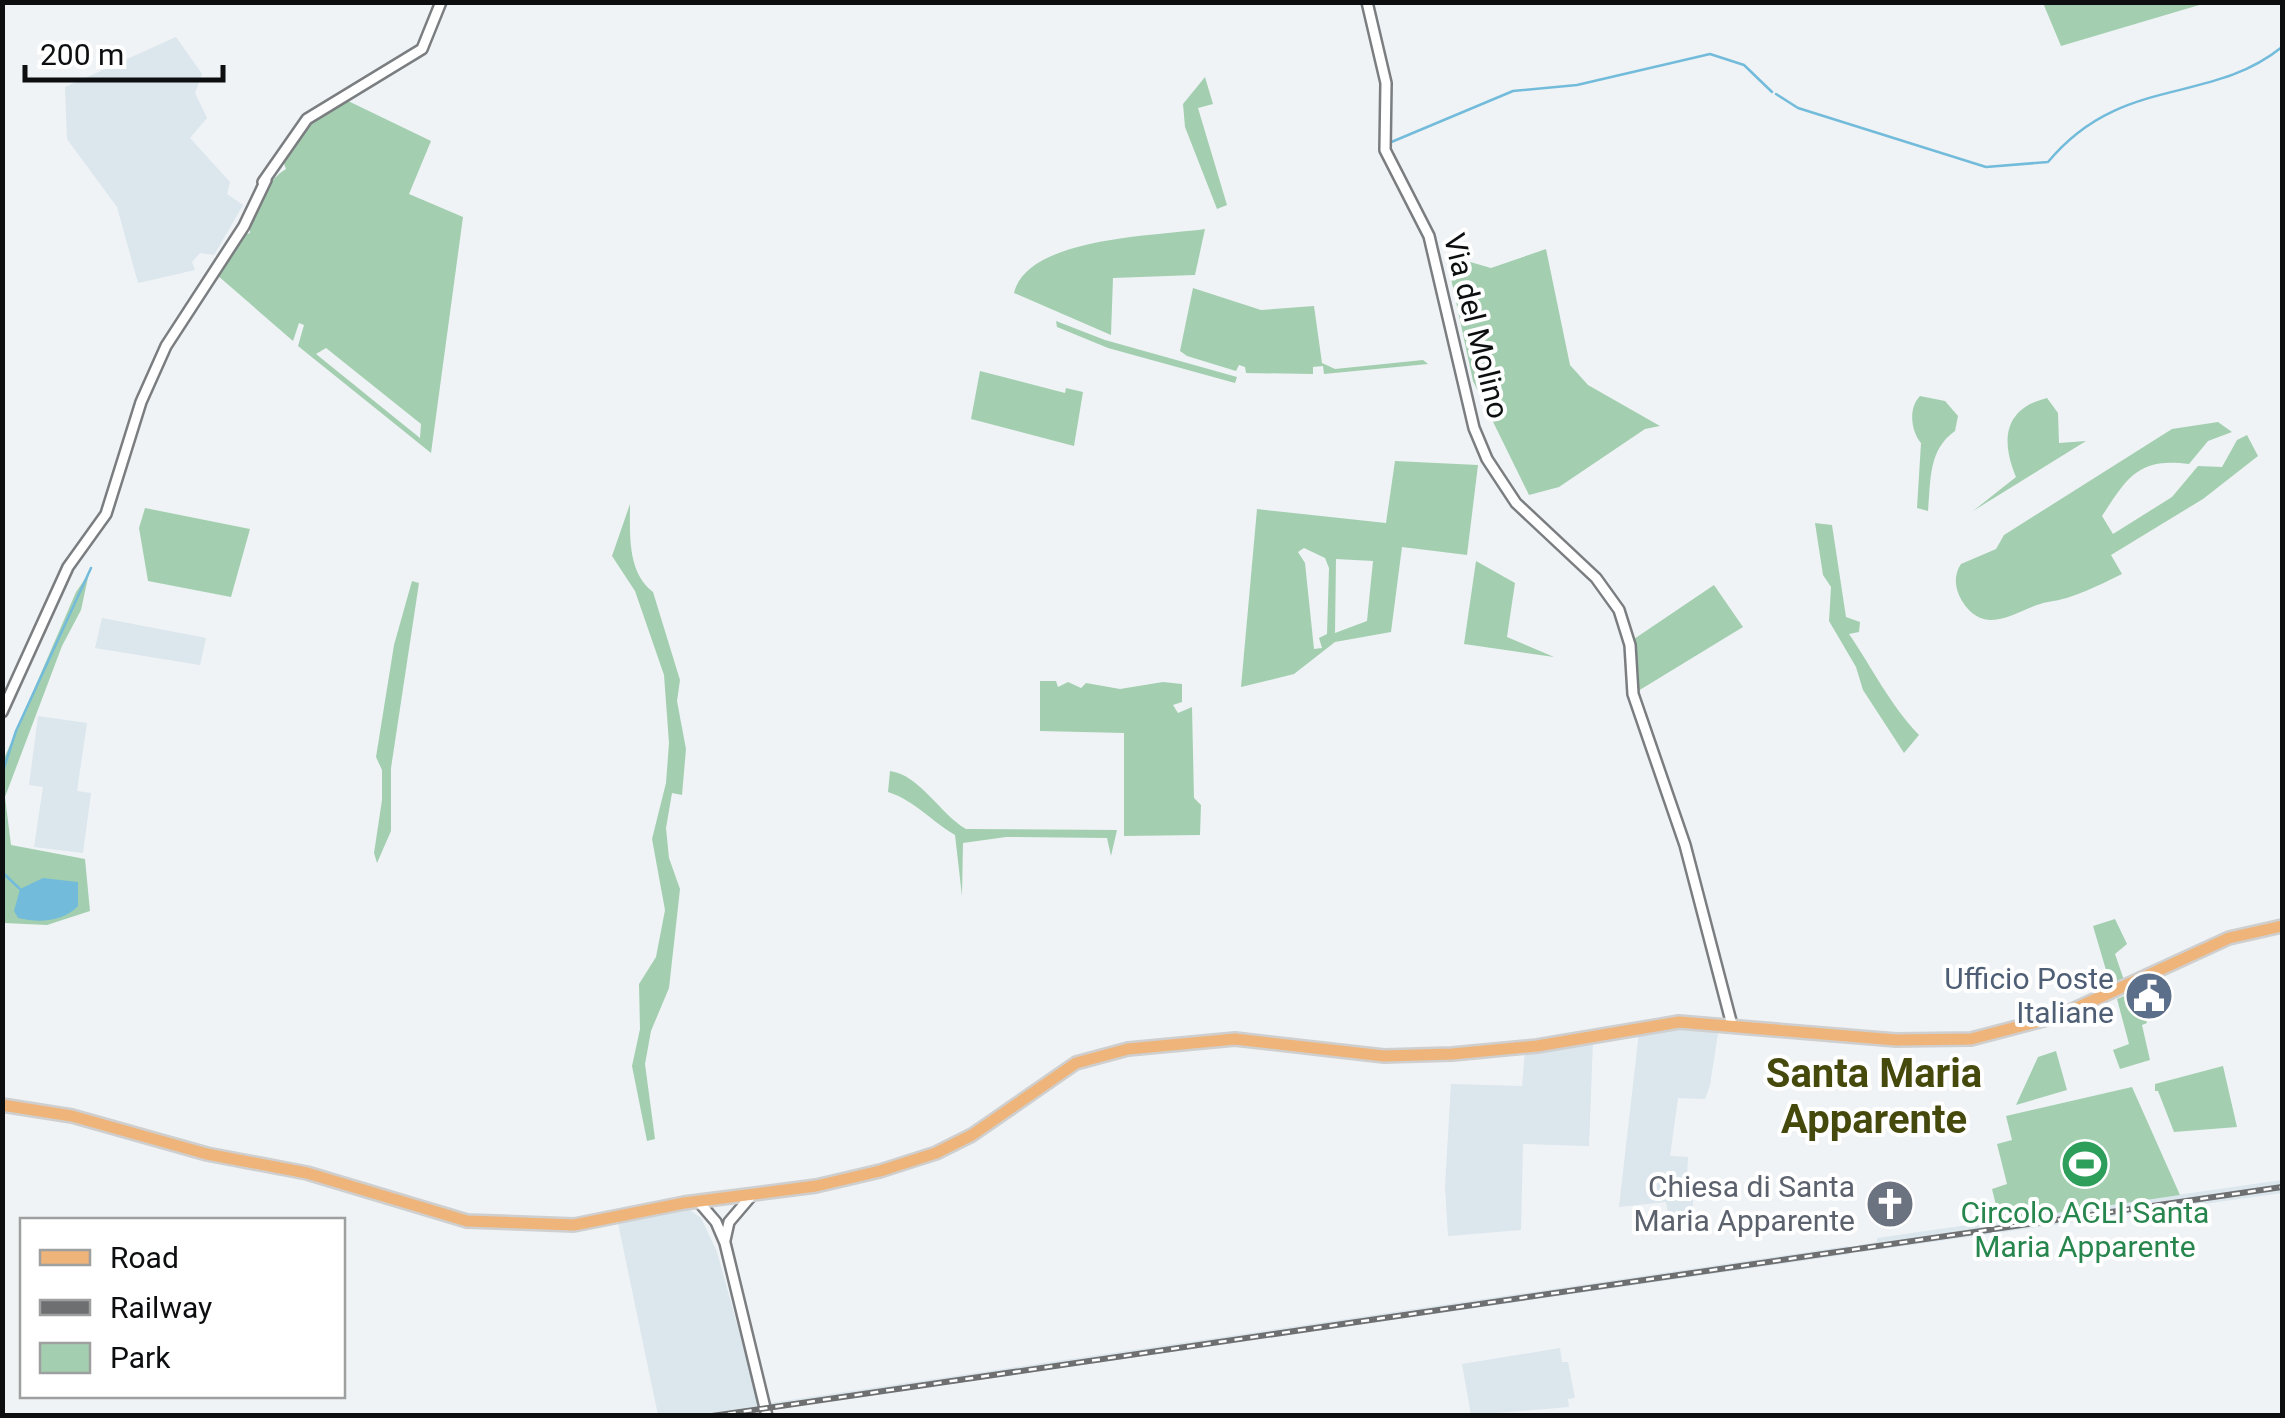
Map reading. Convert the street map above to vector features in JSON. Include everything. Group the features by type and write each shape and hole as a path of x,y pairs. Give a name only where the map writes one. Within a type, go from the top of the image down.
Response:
{"main road":[{"path":"2,1104 72,1116 206,1154 307,1173 486,1224 574,1225 816,1186 936,1153 1001,1116 1063,1070 1090,1058 1128,1049 1235,1039 1384,1056 1439,1055 1538,1046 1679,1022 1914,1041 1991,1036 2096,1002 2229,938 2282,926"}],"street":[{"path":"2,712 68,567 106,514 141,402 166,346 244,226 266,180 306,118 422,48 441,2"},
{"name":"Via del Molino","path":"1367,2 1386,83 1385,150 1429,236 1456,366 1487,459 1516,503 1596,578 1619,610 1630,645 1633,694 1685,845 1732,1025"},
{"path":"724,1243 729,1222 753,1195"},
{"path":"720,1199 729,1222"},
{"path":"716,1222 720,1199"},
{"path":"698,1202 716,1222 724,1243 766,1416"}],"shaded area":[{"path":"176,37 202,74 195,93 207,118 190,138 230,182 227,194 243,205 214,255 200,253 192,262 195,270 138,283 117,207 67,139 65,87"},
{"path":"102,618 206,638 200,665 95,648"},
{"path":"38,716 87,723 77,791 91,793 83,853 34,847 43,787 29,785"},
{"path":"1719,1027 1705,1099 1678,1098 1670,1156 1688,1157 1686,1193 1704,1197 1693,1199 1693,1227 1670,1230 1666,1202 1619,1207 1639,1032"},
{"path":"1593,1040 1589,1146 1523,1144 1521,1230 1448,1236 1445,1186 1451,1084 1522,1086 1525,1051"},
{"path":"2282,1180 2282,1193 1861,1252 1858,1245 1877,1242 1877,1238"},
{"path":"686,1207 701,1218 717,1252 761,1411 658,1415 618,1223"},
{"path":"1848,1246 1850,1254 770,1410 769,1403"},
{"path":"1560,1348 1562,1362 1568,1362 1575,1398 1568,1399 1569,1407 1471,1415 1462,1364"}],"green space":[{"path":"2043,3 2206,3 2061,46"},
{"path":"1205,77 1213,104 1198,108 1227,205 1217,209 1185,127 1183,104"},
{"path":"344,99 431,141 409,194 463,217 431,453 298,346 304,325 299,323 293,341 217,275 243,235 250,233 252,215 261,196 286,169 282,158 308,125","holes":["326,348 421,424 420,438 316,354"]},
{"path":"1205,229 1195,275 1113,278 1111,335 1014,293 1024,274 1042,260 1067,250"},
{"path":"1546,249 1570,365 1588,385 1660,426 1645,429 1559,487 1529,495 1473,381 1446,255 1491,268"},
{"path":"1193,288 1261,310 1314,306 1322,363 1335,369 1423,360 1428,364 1324,374 1323,366 1313,367 1313,374 1246,373 1245,367 1239,365 1236,371 1187,356 1180,351"},
{"path":"1056,321 1105,340 1237,377 1235,383 1108,348 1057,327"},
{"path":"980,371 1065,393 1066,388 1083,392 1074,446 971,419"},
{"path":"1920,396 1945,401 1958,416 1955,431 1935,456 1928,511 1917,508 1921,443 1912,413"},
{"path":"2047,398 2058,413 2059,443 2086,441 1973,511 2016,477 2008,451 2009,428 2021,410"},
{"path":"2218,422 2232,432 2208,441 2189,464 2146,467 2127,481 2102,516 2113,534 2172,497 2198,466 2222,467 2237,440 2247,435 2258,456 2203,499 2111,555 2122,574 2077,595 1993,620 1972,613 1962,601 1956,582 1961,564 1996,549 2004,535 2172,429"},
{"path":"1395,461 1478,465 1467,555 1402,547 1391,632 1335,642 1294,674 1241,687 1257,509 1386,523","holes":["1304,548 1325,558 1329,568 1327,634 1319,638 1322,648 1314,649 1305,563 1298,552","1336,559 1373,561 1367,621 1335,633"]},
{"path":"630,504 634,563 653,592 680,680 677,701 686,749 682,795 672,793 666,828 669,858 680,889 669,988 651,1031 645,1064 655,1139 647,1141 632,1066 640,1029 639,984 656,957 665,910 652,839 666,783 669,743 664,675 635,591 612,556"},
{"path":"145,508 250,529 231,597 148,581 139,528"},
{"path":"1815,523 1832,525 1846,617 1860,622 1859,632 1849,634 1890,699 1919,735 1904,753 1863,690 1856,667 1829,621 1831,587 1823,575"},
{"path":"1476,561 1515,583 1507,637 1554,657 1464,644"},
{"path":"89,573 81,610 62,646 5,797 11,845 85,859 90,911 47,925 4,923 3,927 3,761 76,592"},
{"path":"412,581 419,583 391,768 391,831 377,863 374,853 382,770 376,757 394,645"},
{"path":"1714,585 1743,627 1638,691 1634,639"},
{"path":"1040,681 1056,681 1058,687 1068,682 1081,688 1086,683 1120,689 1163,682 1182,684 1182,702 1173,705 1178,713 1192,707 1194,798 1201,805 1200,835 1124,836 1124,733 1040,731"},
{"path":"890,771 911,780 966,829 1117,830 1111,856 1107,838 1006,837 963,843 962,896 955,835 888,792"},
{"path":"2115,919 2127,944 2115,954 2125,983 2111,987 2093,926"},
{"path":"2136,991 2147,1023 2142,1025 2150,1060 2120,1069 2113,1050 2129,1044 2117,999"},
{"path":"2056,1051 2067,1090 2016,1105 2038,1057"},
{"path":"2223,1066 2237,1127 2174,1132 2155,1084"},
{"name":"Circolo ACLI Santa Maria Apparente","path":"2132,1087 2180,1195 2000,1221 1992,1189 2007,1184 1997,1144 2012,1140 2006,1116"}],"water":[{"path":"43,878 78,882 78,906 50,920 18,918 14,911 20,889"}],"waterway":[{"path":"1776,94 1798,108 1986,167 2048,162 2076,134 2105,115 2135,102 2225,77 2282,47"},
{"path":"1389,143 1513,91 1577,85 1710,54 1744,65 1772,92"},
{"path":"2,774 16,731 91,568"},
{"path":"2,872 20,889"}],"railway":[{"path":"712,1416 2282,1187"}],"place":[{"name":"Ufficio Poste Italiane","path":"2149,996"},
{"name":"Circolo ACLI Santa Maria Apparente","path":"2085,1164"},
{"name":"Chiesa di Santa Maria Apparente","path":"1890,1204"}],"district":[{"name":"Santa Maria Apparente","path":"1874,1096"}]}
